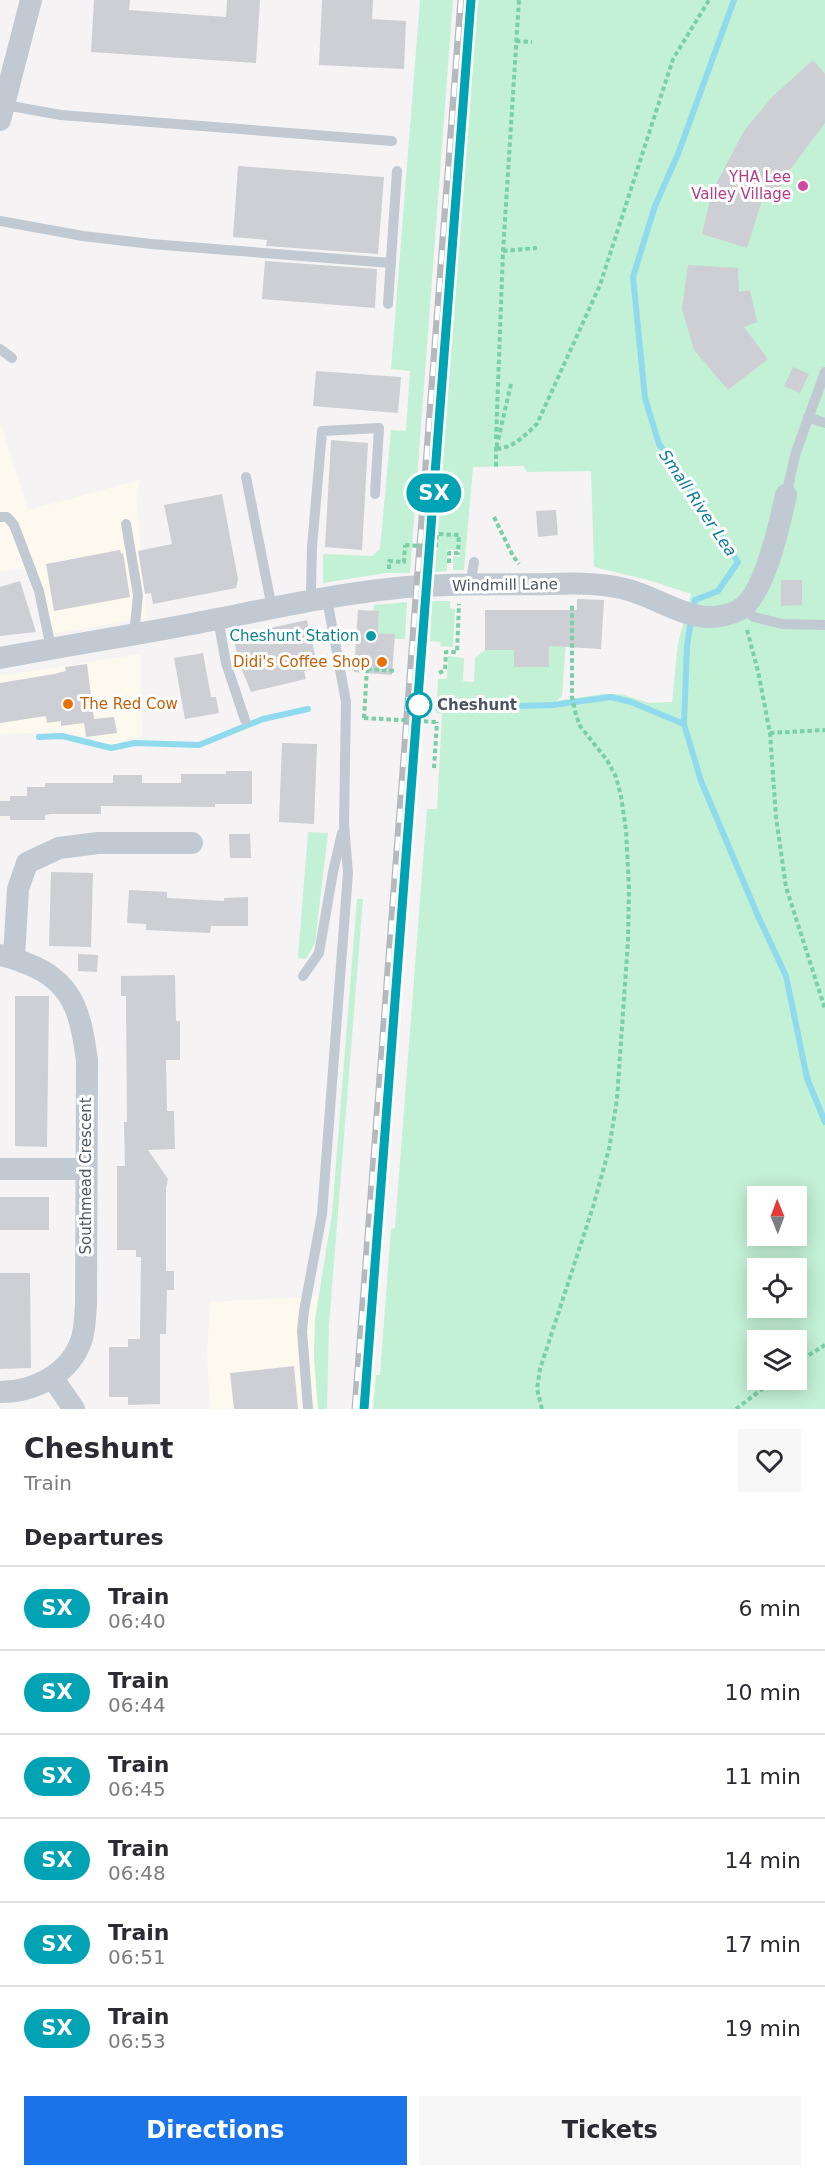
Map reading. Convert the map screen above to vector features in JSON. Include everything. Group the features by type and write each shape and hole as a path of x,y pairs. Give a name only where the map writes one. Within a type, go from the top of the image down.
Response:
{"street":[{"path":"2,112 31,0"},
{"path":"741,608 753,597 767,567 786,495"},
{"name":"Windmill Lane","path":"0,658 272,608 394,589 464,592 549,584 610,586 631,591 677,611 702,617 741,608"},
{"path":"7,956 18,889 27,863 59,848 98,843 192,843"},
{"name":"Southmead Crescent","path":"0,1392 33,1387 52,1377 70,1360 82,1340 85,1326 87,1060 82,1026 70,994 49,974 7,956"},
{"path":"0,1169 86,1169"},
{"path":"52,1377 74,1409"}],"lane":[{"path":"2,112 392,141"},
{"path":"388,304 397,171"},
{"path":"0,221 82,236 151,244 391,263"},
{"path":"0,349 12,358"},
{"path":"786,495 796,452 825,372"},
{"path":"808,417 825,423"},
{"path":"308,1409 302,1331 322,1214 348,873 344,824 346,702 320,600 311,589 312,548 322,431 379,428 375,494"},
{"path":"246,477 272,608"},
{"path":"0,517 7,517 14,525 39,591 51,648"},
{"path":"126,524 138,595 134,635"},
{"path":"464,592 474,562"},
{"path":"741,608 754,617 782,624 825,625"},
{"path":"218,619 226,663 245,720"},
{"path":"303,976 319,953 344,824"}],"path":[{"path":"496,467 503,251 519,0"},
{"path":"496,448 506,448 537,424 600,285 673,59 709,0"},
{"path":"516,41 532,42"},
{"path":"503,251 537,249"},
{"path":"496,448 511,384"},
{"path":"494,517 513,556 525,571 549,584"},
{"path":"388,573 389,561 404,562 405,544 436,547 437,534 459,535 458,554 449,553 449,574"},
{"path":"542,1409 537,1389 540,1369 593,1208 609,1149 617,1099 627,961 629,888 626,830 616,777 607,760 580,726 572,697 573,584"},
{"path":"439,674 445,670 446,652 457,652 464,592"},
{"path":"741,608 770,733 776,817 786,887 825,1009"},
{"path":"352,668 396,671"},
{"path":"367,669 364,718 436,722 434,768"},
{"path":"770,733 825,730"},
{"path":"807,1356 825,1345"},
{"path":"736,1409 761,1390"}],"shaded area":[{"path":"0,421 28,510 140,480 137,500 147,618 58,633 43,631 28,572 20,568 0,572"},
{"path":"141,654 142,737 132,737 117,744 107,744 67,732 0,734 0,676"},
{"path":"318,1296 314,1359 318,1409 210,1409 207,1355 210,1302"}],"green space":[{"path":"420,0 453,0 410,573 385,573 323,583 323,554 372,556 380,549 391,430 406,431 410,371 391,369"},
{"path":"476,0 825,0 825,1409 373,1409 376,1375 380,1375 391,1229 395,1228 427,809 437,809 442,714 436,713 438,679 447,679 448,656 464,658 463,681 474,682 475,658 485,650 510,650 514,632 514,667 549,667 549,641 566,641 562,696 556,701 603,694 621,694 649,703 672,702 678,643 691,594 648,580 594,567 591,471 527,472 524,466 473,467 464,570 453,570 453,556 460,557 460,550 447,550 447,571 435,572"},
{"path":"432,601 450,601 450,608 455,609 453,647 440,646 441,642 430,641"},
{"path":"407,602 405,639 395,639 395,634 378,633 379,611 373,611 374,605"},
{"path":"308,832 328,833 315,943 306,959 298,958"},
{"path":"357,899 363,899 329,1325 327,1409 318,1409 314,1359 315,1320 332,1214"}],"building":[{"path":"94,0 130,0 129,10 226,17 227,0 260,0 256,63 91,52"},
{"path":"322,0 373,0 372,19 406,21 404,69 319,65"},
{"path":"813,60 825,74 825,123 785,176 774,202 763,197 747,248 702,234 712,192 744,131 772,97"},
{"path":"238,166 384,177 378,254 266,246 267,240 233,237"},
{"path":"265,261 377,269 375,308 262,299"},
{"path":"688,265 738,268 739,292 750,290 757,322 744,327 768,359 728,390 694,350 682,309"},
{"path":"793,367 809,374 800,393 784,386"},
{"path":"316,371 401,377 398,413 313,406"},
{"path":"331,440 368,443 362,550 325,547"},
{"path":"222,494 238,579 236,588 153,604 151,593 145,594 138,551 172,544 164,505"},
{"path":"556,510 558,535 538,537 536,511"},
{"path":"120,550 121,554 123,553 130,597 54,611 46,564"},
{"path":"781,580 802,580 802,605 781,606"},
{"path":"20,581 36,632 0,636 0,587"},
{"path":"577,599 604,600 601,649 549,646 549,667 514,667 514,650 485,650 485,610 577,610"},
{"name":"Cheshunt Station","path":"358,610 379,611 378,633 395,634 392,675 354,672"},
{"path":"307,620 318,668 304,671 306,679 251,692 239,663 233,636"},
{"path":"203,653 211,697 216,697 219,713 185,719 174,658"},
{"path":"87,664 94,719 114,717 117,733 86,737 84,723 61,726 61,721 47,723 46,716 0,723 0,683 54,674 66,671 65,667"},
{"path":"282,743 317,744 314,824 279,822"},
{"path":"226,771 252,771 252,804 215,804 215,807 101,806 101,814 51,814 45,815 45,820 10,820 10,816 0,816 0,801 10,801 10,796 27,796 27,787 45,787 45,783 113,783 113,775 142,775 142,783 181,783 181,774 226,774"},
{"path":"229,834 250,834 251,858 230,858"},
{"path":"51,872 93,873 91,947 49,946"},
{"path":"129,890 167,892 167,898 224,901 224,898 248,897 248,926 211,926 210,933 146,930 146,924 127,923"},
{"path":"78,954 98,955 97,972 78,971"},
{"path":"175,975 176,1021 180,1021 180,1060 166,1060 167,1111 174,1111 175,1149 148,1150 168,1179 166,1188 166,1271 174,1271 174,1290 167,1290 166,1334 160,1334 160,1404 128,1405 128,1397 109,1397 109,1347 128,1347 128,1339 140,1339 141,1257 136,1257 136,1250 117,1250 117,1166 125,1166 124,1122 127,1122 126,996 121,996 121,976"},
{"path":"15,996 49,996 47,1147 15,1146"},
{"path":"0,1197 49,1197 49,1230 0,1230"},
{"path":"0,1273 30,1273 31,1368 0,1369"},
{"path":"294,1366 298,1409 234,1409 230,1373"}],"waterway":[{"name":"Small River Lea","path":"693,610 695,600 718,591 738,562 659,444 645,398 633,277 655,206 678,154 734,0"},
{"name":"Small River Lea","path":"691,620 687,646 684,724 701,781 786,976 807,1078 825,1122"},
{"path":"438,708 553,705 611,697 631,702 684,724"},
{"path":"39,737 62,736 111,748 135,743 199,745 263,719 308,709"}],"railway":[{"path":"355,1409 461,0"},
{"path":"364,1409 471,0"}],"train":[{"name":"SX","path":"364,1409 471,0"}],"place":[{"name":"YHA Lee Valley Village","path":"803,186"},
{"name":"Cheshunt Station","path":"371,636"},
{"name":"Didi's Coffee Shop","path":"382,662"},
{"name":"The Red Cow","path":"68,704"},
{"name":"Cheshunt","path":"419,705"}]}
